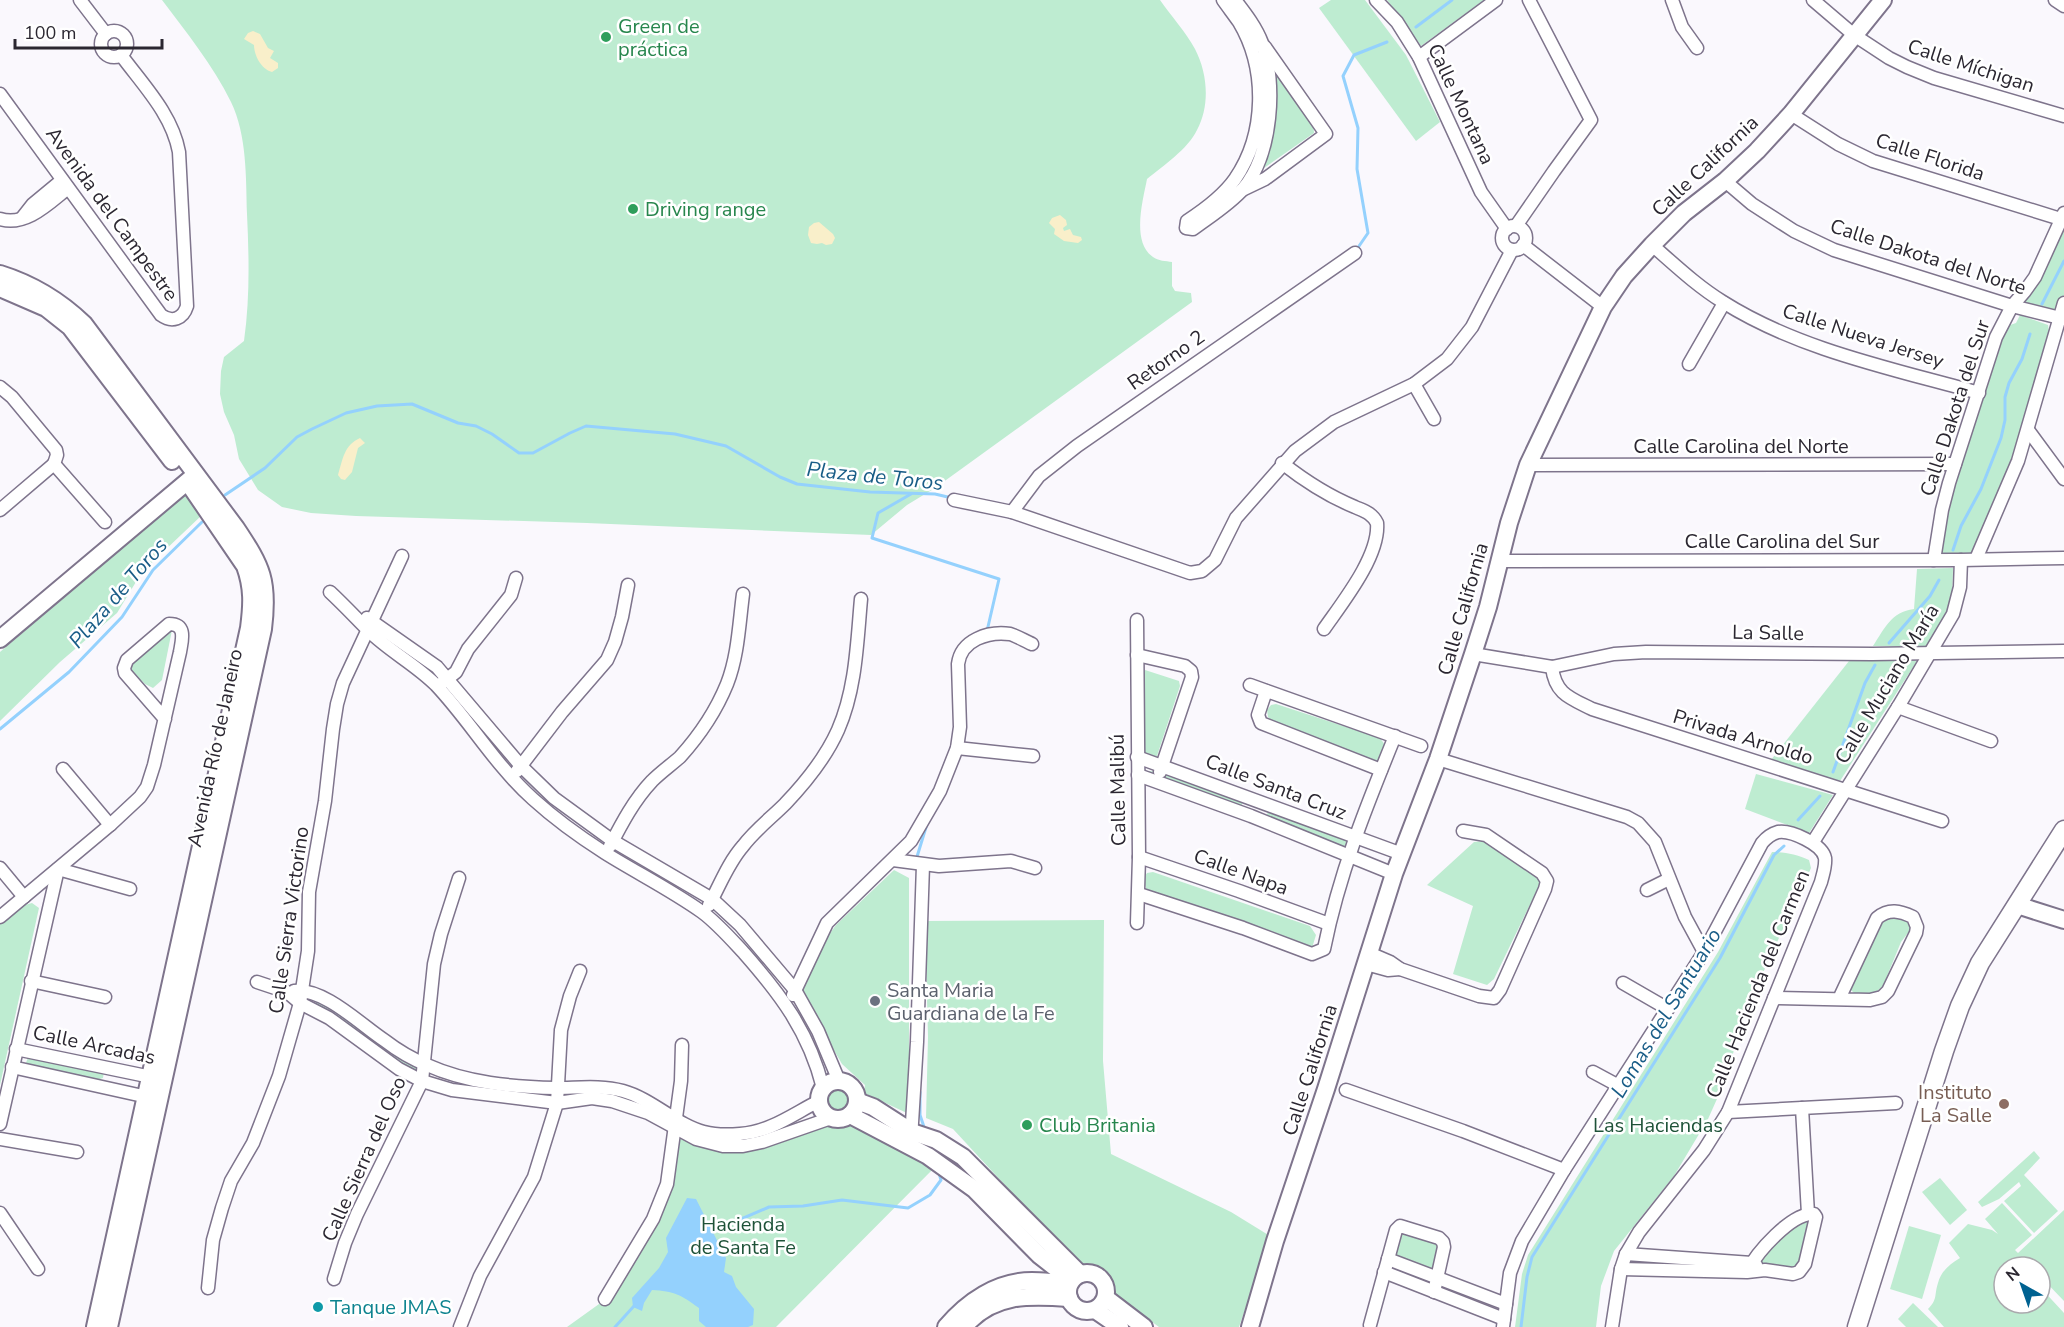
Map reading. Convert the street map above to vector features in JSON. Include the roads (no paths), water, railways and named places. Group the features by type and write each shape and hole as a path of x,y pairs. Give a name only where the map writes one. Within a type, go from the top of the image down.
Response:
{"main road":[{"name":"Calle California","path":"1250,1327 1277,1234 1395,874 1438,759 1473,654 1501,561 1509,523 1528,465 1603,307 1624,276 1652,245 1684,213 1725,181 1791,114 1883,0"},
{"name":"Avenida Río de Janeiro","path":"0,274 56,299 84,324 192,478"},
{"name":"Avenida Río de Janeiro","path":"0,288 46,308 70,327 253,553 261,571 266,601 263,629 157,1078 95,1327"},
{"path":"0,639 192,478"},
{"path":"1857,1327 1960,1006 1980,963 2064,830"},
{"path":"2017,905 2064,920"},
{"path":"852,1088 854,1108 838,1119 831,1118 822,1111 827,1090 852,1088"},
{"name":"Avenida Río de Janeiro","path":"109,1327 152,1098"},
{"path":"854,1108 911,1139 940,1164 974,1188 1039,1255 1072,1284"},
{"path":"911,1139 936,1140 963,1157 1060,1257 1072,1284 1076,1308 1082,1311 1100,1304 1144,1327"},
{"path":"940,1164 950,1148"},
{"path":"1034,1281 1042,1272 1039,1255"},
{"path":"964,1327 981,1312 1001,1301 1021,1296 1041,1295 1072,1284 1092,1273 1098,1276 1105,1285 1100,1304"},
{"path":"946,1327 966,1306 994,1289 1034,1281 1072,1284"},
{"path":"1100,1304 1120,1327"}],"street":[{"path":"80,0 106,34"},
{"path":"1223,0 1239,23 1251,48 1265,103 1245,161 1234,180 1223,193 1187,221 1186,228 1193,229 1243,189 1252,177 1264,147 1268,72 1262,44"},
{"path":"1223,193 1243,189 1265,179 1326,134 1262,44 1235,0"},
{"name":"Calle Montana","path":"1376,0 1397,22 1419,57 1481,192 1512,228"},
{"path":"1419,57 1496,0"},
{"path":"1529,0 1591,120 1512,228 1503,235 1503,242 1518,247 1603,307"},
{"path":"1672,0 1682,27 1697,48"},
{"name":"Calle Míchigan","path":"1813,0 1854,34 1889,58 1916,71 2064,116"},
{"path":"2055,0 2064,6"},
{"path":"117,31 123,35 127,46 121,55 113,57 103,52 101,40 106,34 117,31"},
{"name":"Avenida del Campestre","path":"0,94 161,315 166,319 174,320 181,317 187,306 177,140 167,117 121,55"},
{"name":"Calle Florida","path":"1791,114 1838,144 1873,161 2063,217"},
{"name":"Calle Dakota del Norte","path":"1725,181 1752,204 1794,231 1834,250 2012,306 2061,319"},
{"path":"0,219 22,218 27,210 65,184"},
{"name":"Calle Dakota del Sur","path":"1934,560 1942,510 1996,337 2012,306 2035,277 2063,217"},
{"path":"954,500 1012,512 1190,573 1209,567 1215,560 1236,518 1282,463 1334,422 1413,384 1436,369 1459,346 1518,247 1526,238 1525,234 1512,228"},
{"name":"Calle Nueva Jersey","path":"1652,245 1685,275 1724,303 1769,327 1816,346 1979,393"},
{"name":"Retorno 2","path":"1012,512 1039,476 1077,446 1355,253"},
{"path":"1689,364 1724,303"},
{"path":"1976,559 2007,488 2028,430 2064,303"},
{"path":"1413,384 1434,419"},
{"path":"0,387 28,415 56,450 57,455 54,464 0,510"},
{"path":"2028,430 2064,479"},
{"path":"1282,463 1333,498 1368,512 1377,523 1375,541 1361,573 1324,629"},
{"path":"54,464 105,522"},
{"name":"Calle Carolina del Norte","path":"1528,465 1955,464"},
{"name":"Calle Sierra Victorino","path":"208,1288 213,1240 222,1208 231,1181 253,1143 279,1076 301,997 308,951 309,892 325,801 337,704 343,683 402,556"},
{"name":"Calle Carolina del Sur","path":"1501,561 2064,558"},
{"name":"Calle Muciano María","path":"1812,842 1898,707 1953,614 1960,587 1961,560"},
{"path":"437,686 456,672 468,650 511,595 516,578"},
{"path":"512,778 562,712 607,660 620,625 628,585"},
{"path":"330,592 352,612 437,667 521,766 554,798 613,840 712,899 740,925 795,990 818,1031 827,1090"},
{"path":"606,854 640,796 698,736 714,711 727,685 734,663 742,594"},
{"path":"704,913 734,857 808,778 838,729 852,683 861,599"},
{"name":"Calle Malibú","path":"1137,620 1139,857 1137,923"},
{"path":"0,917 110,825 140,797 147,787 154,765 165,719 183,637 182,631 174,624 169,624 127,660 124,668 125,673 165,719"},
{"path":"371,625 437,686 512,778 551,814 606,854 704,913 732,940 769,981 787,1007 816,1059 827,1090"},
{"path":"787,1007 827,923 854,894 911,841 940,791 957,748 960,727 958,664 963,650 977,638 993,634 1011,634 1032,644"},
{"name":"La Salle","path":"1473,654 1552,667 1614,654 1646,652 1872,654 2064,651"},
{"name":"Calle Malibú","path":"1137,656 1185,666 1191,671 1192,677 1156,782"},
{"name":"Privada Arnoldo","path":"1552,667 1553,677 1561,691 1592,709 1942,821"},
{"path":"1250,685 1422,746"},
{"path":"1266,691 1258,714 1261,723 1381,770"},
{"path":"1898,707 1991,741"},
{"path":"1139,894 1243,928 1312,954 1324,949 1354,837 1395,736"},
{"path":"957,748 1033,756"},
{"name":"Calle Santa Cruz","path":"1137,757 1402,854"},
{"path":"1438,759 1627,817 1638,823 1655,842 1685,916 1704,952"},
{"path":"63,769 110,825"},
{"name":"Calle Santa Cruz","path":"1138,775 1251,816 1395,874"},
{"path":"1251,816 1258,800"},
{"path":"1368,959 1388,970 1400,969 1479,996 1494,998 1500,990 1547,881 1542,873 1486,836 1463,831"},
{"path":"1386,1266 1434,1292 1503,1323 1510,1273 1522,1241 1564,1170 1704,952 1762,843 1772,834 1782,832 1812,842"},
{"name":"Calle Hacienda del Carmen","path":"1612,1327 1621,1269 1626,1254 1640,1232 1698,1158 1728,1112 1821,882 1825,857 1821,849 1812,842"},
{"name":"Calle Napa","path":"1139,857 1329,924"},
{"path":"893,860 939,866 1011,861 1035,868"},
{"path":"911,1139 923,865"},
{"path":"0,868 24,897"},
{"path":"57,869 130,889"},
{"path":"0,1124 57,869"},
{"name":"Calle Sierra del Oso","path":"334,1279 345,1242 357,1214 422,1080 434,964 459,878"},
{"path":"1647,890 1669,879"},
{"path":"1774,998 1870,1000 1882,997 1886,994 1916,933 1917,927 1913,917 1898,911 1885,912 1876,918 1839,999"},
{"path":"460,1327 480,1276 534,1177 556,1103 561,1030 570,996 580,971"},
{"path":"31,981 105,997"},
{"path":"257,982 301,997 336,1005 383,1040 425,1064 452,1076 490,1083 558,1088 603,1087 624,1091 640,1098 696,1139 723,1146 743,1146 762,1142 831,1118"},
{"path":"1623,983 1668,1009"},
{"path":"301,997 399,1069 452,1090 556,1103 592,1098 612,1101 702,1132 742,1134 781,1123 827,1090"},
{"path":"605,1299 653,1219 667,1184 681,1081 682,1045"},
{"name":"Calle Arcadas","path":"16,1049 157,1078"},
{"name":"Calle Arcadas","path":"12,1068 152,1098"},
{"path":"104,1087 109,1068"},
{"path":"1593,1072 1619,1086"},
{"path":"1346,1090 1564,1170"},
{"path":"1728,1112 1896,1103"},
{"path":"1802,1108 1808,1214"},
{"path":"0,1139 77,1152"},
{"path":"0,1213 38,1269"},
{"path":"1621,1269 1749,1267 1791,1221 1812,1213 1816,1218 1803,1268 1793,1274 1749,1267 1626,1254"},
{"path":"1370,1326 1396,1230 1400,1226 1439,1238 1444,1247 1434,1292"},
{"path":"1386,1266 1438,1279 1506,1304"}],"water":[{"path":"687,1198 696,1199 726,1258 724,1272 732,1276 736,1287 754,1309 753,1325 706,1327 699,1321 699,1308 682,1297 666,1291 652,1290 642,1311 633,1307 632,1298 659,1268 668,1252 666,1238"}],"waterway":[{"name":"Plaza de Toros","path":"1416,27 1452,0"},
{"name":"Plaza de Toros","path":"1357,249 1368,233 1357,169 1358,128 1343,76 1354,55 1387,42"},
{"name":"Lomas del Santuario","path":"2042,304 2064,261"},
{"name":"Lomas del Santuario","path":"1953,550 1961,526 1981,489 2001,438 2005,420 2005,397 2030,334"},
{"name":"Plaza de Toros","path":"225,495 265,468 297,437 312,429 346,413 377,406 412,404 458,423 476,426 519,453 533,453 586,426 675,434 726,446 780,477 797,484 870,492 935,494 952,498"},
{"path":"911,494 878,513 872,538 999,579 987,631"},
{"name":"Plaza de Toros","path":"0,729 69,672 122,617 153,570 202,522"},
{"name":"Lomas del Santuario","path":"1889,643 1930,596 1939,580"},
{"name":"Lomas del Santuario","path":"1833,772 1865,683 1875,665"},
{"name":"Lomas del Santuario","path":"1798,820 1820,796"},
{"path":"916,860 927,824"},
{"name":"Lomas del Santuario","path":"1521,1327 1527,1277 1532,1257 1720,958 1774,855 1784,846"},
{"path":"920,1092 920,1115 925,1130"},
{"path":"711,1232 769,1207 803,1206 842,1200 908,1208 930,1195 941,1180 938,1170"},
{"path":"615,1327 634,1306"}],"place":[{"name":"Green de práctica","path":"606,37"},
{"name":"Driving range","path":"633,209"},
{"name":"Santa Maria Guardiana de la Fe","path":"875,1001"},
{"name":"Instituto La Salle","path":"2004,1104"},
{"name":"Club Britania","path":"1027,1125"},
{"name":"Tanque JMAS","path":"318,1307"}],"park label":[{"name":"Las Haciendas","path":"1658,1125"},
{"name":"Hacienda de Santa Fe","path":"743,1236"}]}
